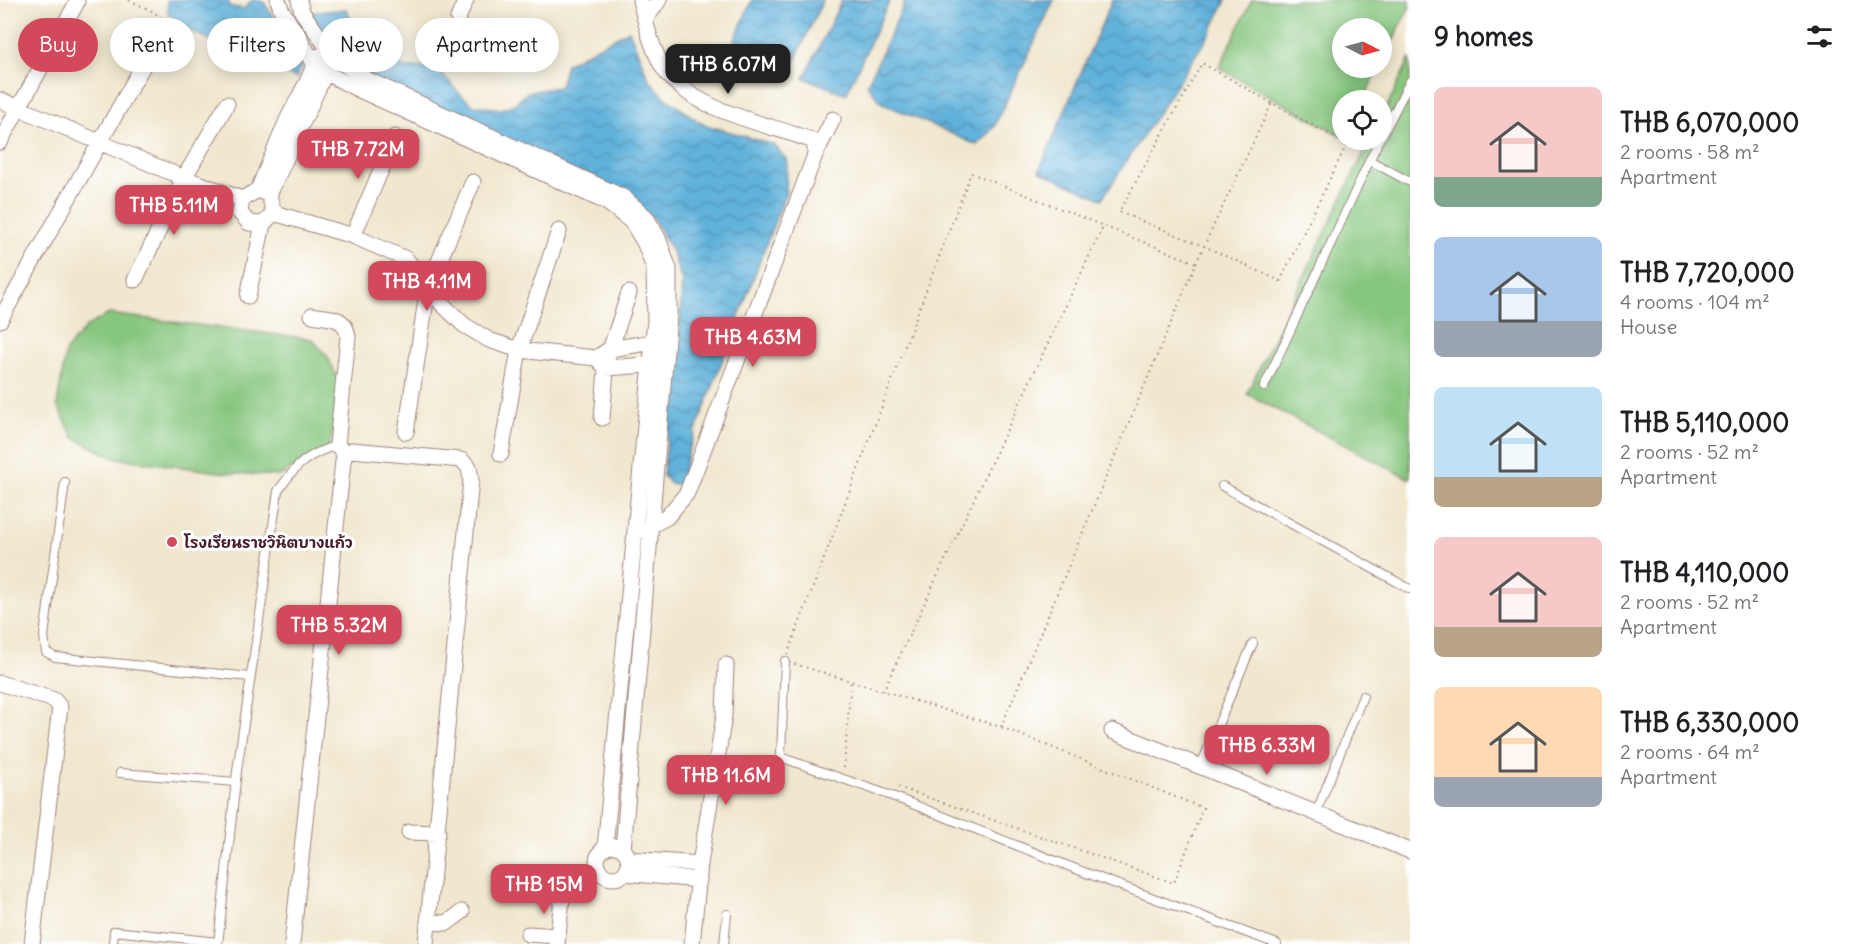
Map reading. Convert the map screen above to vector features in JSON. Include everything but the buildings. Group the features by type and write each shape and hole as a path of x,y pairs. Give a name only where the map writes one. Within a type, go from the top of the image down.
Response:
{"street":[{"path":"264,193 319,67 281,9 278,0"},
{"path":"299,0 302,12 319,37"},
{"path":"458,18 466,0"},
{"path":"639,0 651,42 665,70 687,93 709,106 810,140 815,146 815,155"},
{"path":"645,20 659,0"},
{"path":"0,142 77,2"},
{"path":"0,320 140,72"},
{"path":"328,72 355,88 622,197 646,217 658,238 669,269 633,545 605,848 597,858 602,875 614,878 626,860 650,526 658,364"},
{"path":"355,72 366,80 505,149"},
{"path":"0,100 184,178 242,199 264,193"},
{"path":"135,280 184,178 227,104"},
{"path":"633,545 650,526 667,517 687,493 815,155 833,119"},
{"path":"353,236 394,137"},
{"path":"406,432 428,287 473,182"},
{"path":"264,193 274,213 353,236 406,259 441,303 464,325 489,340 519,350 601,363 658,364"},
{"path":"242,199 240,213 249,223 263,224"},
{"path":"248,296 263,224 274,213"},
{"path":"501,454 519,350 559,231"},
{"path":"602,418 601,363 610,349 629,293"},
{"path":"292,944 341,449 348,337 345,323 341,320 312,315"},
{"path":"610,349 660,343"},
{"path":"341,449 461,460 469,467 471,480 426,944"},
{"path":"692,944 699,872 724,716 726,665"},
{"path":"0,683 54,700 60,706 32,944"},
{"path":"1113,731 1410,851"},
{"path":"409,832 438,833"},
{"path":"605,848 614,846 626,860 699,872"},
{"path":"528,934 558,940 563,890"},
{"path":"428,922 447,923 462,912"}],"lane":[{"path":"1392,115 1410,81"},
{"path":"1264,387 1374,150"},
{"path":"1369,160 1410,182"},
{"path":"112,944 114,931 218,943 250,677 279,491 291,471 314,453 341,449"},
{"path":"65,482 44,636 46,652 55,657 250,677"},
{"path":"1222,486 1410,589"},
{"path":"1200,767 1253,643"},
{"path":"785,661 781,754 783,758 892,796 1081,871 1277,944"},
{"path":"1316,813 1363,696"},
{"path":"120,773 236,782"},
{"path":"724,944 727,914"}],"path":[{"path":"129,0 162,18"},
{"path":"1202,63 1272,103 1347,144 1280,281 1203,246 1119,212 1202,63"},
{"path":"1001,727 1203,246 1272,103"},
{"path":"899,787 1174,883 1203,808 1001,727 785,661 971,173 1196,263"},
{"path":"883,691 1103,226"},
{"path":"844,768 852,681"}],"green space":[{"path":"1252,0 1410,0 1410,6 1392,43 1392,18 1332,18 1332,78 1374,78 1368,90 1332,90 1332,130 1219,68"},
{"path":"1410,58 1410,479 1247,394 1365,150 1392,150 1392,96"},
{"path":"109,314 312,339 327,356 343,389 329,447 280,476 226,473 115,458 74,438 57,405 66,350 87,326"}],"water":[{"path":"167,0 228,0 230,6 244,9 252,0 264,2 274,18 207,18 207,39 195,33 195,18 173,18 168,13"},
{"path":"752,0 823,0 791,68 731,48"},
{"path":"842,0 890,0 846,94 804,78"},
{"path":"906,0 1054,0 994,127 977,145 882,103 867,85"},
{"path":"1112,0 1226,0 1210,33 1102,199 1039,171"},
{"path":"346,9 350,18 319,18 319,36 310,13"},
{"path":"629,30 649,80 667,99 703,124 774,145 787,160 786,192 689,449 680,484 671,484 663,476 680,321 682,281 671,249 653,218 359,72 403,72 403,67 415,68 415,72 441,72 473,105 501,109 515,104 528,92 560,87 566,64"},
{"path":"282,72 299,72 296,78"}],"place":[{"name":"โรงเรียนราชวินิตบางแก้ว","path":"172,542"}]}
